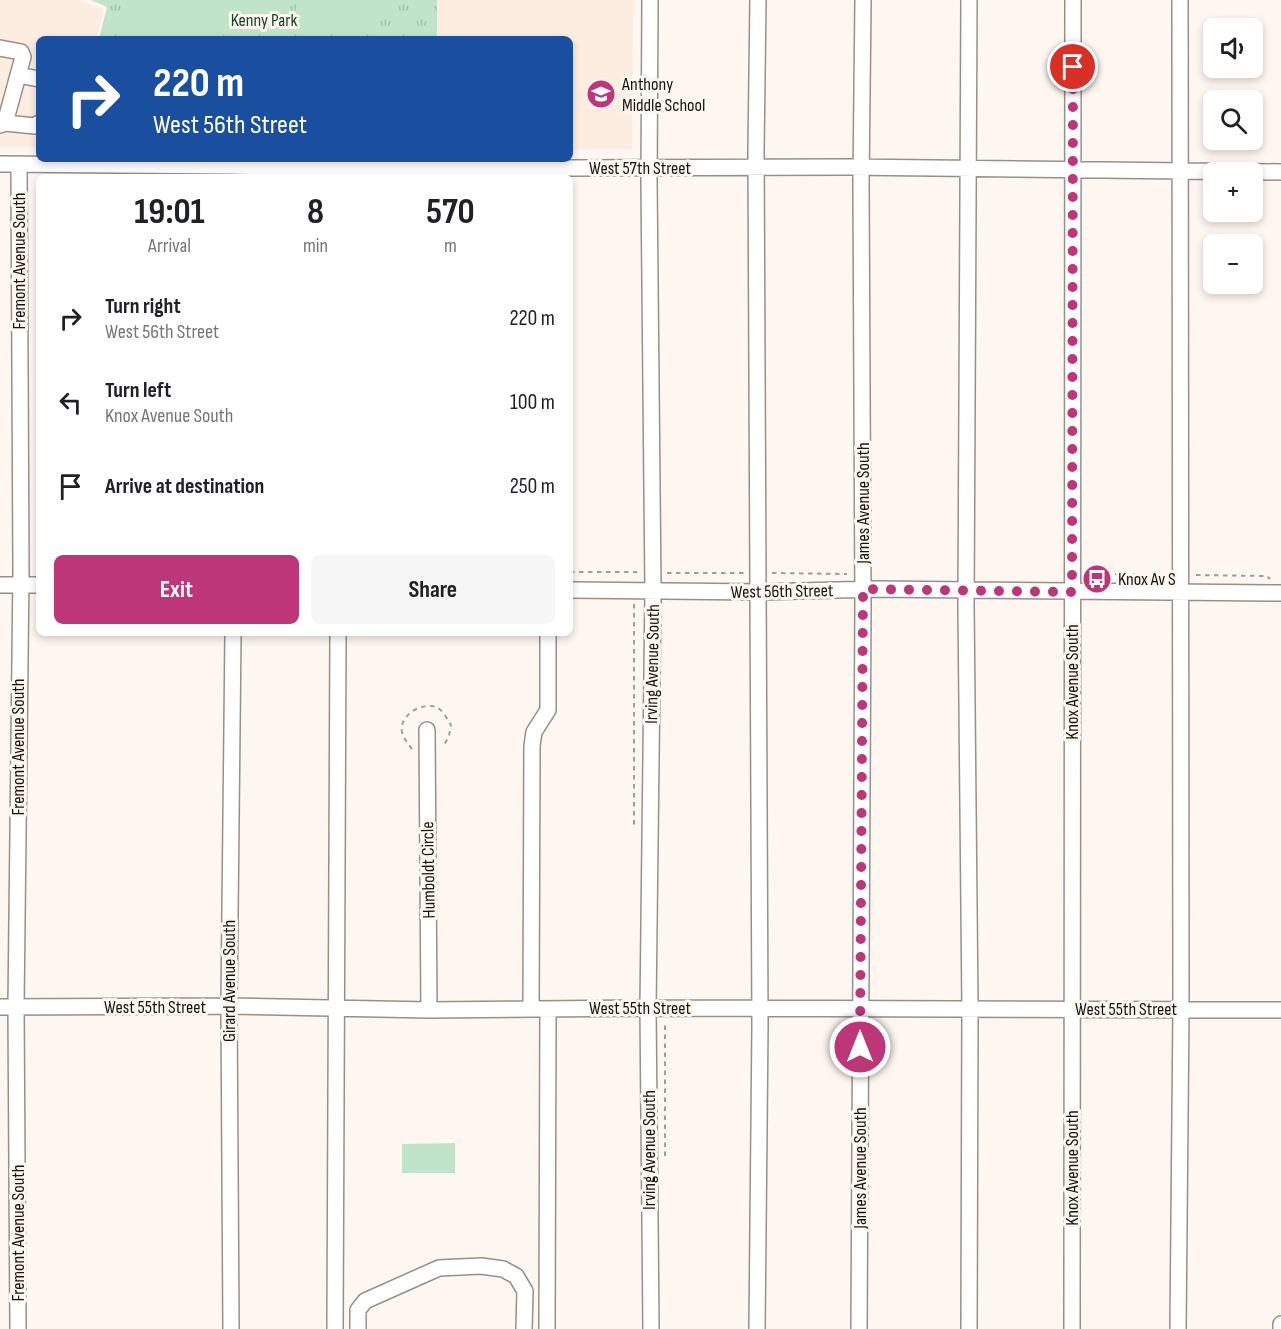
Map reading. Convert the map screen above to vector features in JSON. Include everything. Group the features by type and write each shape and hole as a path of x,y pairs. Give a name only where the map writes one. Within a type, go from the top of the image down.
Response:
{"street":[{"name":"Irving Avenue South","path":"650,0 649,168 653,591 648,1008 651,1329"},
{"path":"757,1329 760,1008 758,0"},
{"name":"James Avenue South","path":"859,1329 863,0"},
{"path":"969,0 966,591 970,1008 969,1329"},
{"name":"Knox Avenue South","path":"1072,1329 1073,0"},
{"path":"1178,1329 1181,1009 1180,0"},
{"path":"0,48 21,52 23,57 2,124 36,126"},
{"path":"18,75 36,78"},
{"name":"West 57th Street","path":"0,164 339,173 548,173 649,168 967,168 1281,172"},
{"name":"Fremont Avenue South","path":"18,1329 16,1007 20,585 19,165"},
{"path":"0,585 36,585"},
{"name":"West 56th Street","path":"573,590 759,592 863,589 1281,593"},
{"name":"Girard Avenue South","path":"231,1329 228,1006 233,636"},
{"path":"335,1329 338,636"},
{"path":"531,1009 532,746 534,732 548,710 548,636"},
{"name":"Humboldt Circle","path":"426,730 429,1010"},
{"name":"West 55th Street","path":"0,1007 228,1006 429,1010 648,1008 1281,1010"},
{"path":"547,1329 548,1009"},
{"path":"358,1329 358,1310 365,1301 439,1269 481,1266 503,1269 516,1276 525,1291 524,1329"},
{"path":"1281,1324 1281,1329"}],"path":[{"path":"573,572 636,572 639,575"},
{"path":"634,604 634,828"}],"shaded area":[{"path":"0,0 79,0 104,9 97,36 36,36 36,147 0,147"},
{"name":"Anthony Middle School","path":"437,0 633,0 632,149 573,149 573,36 437,36"}],"green space":[{"name":"Kenny Park","path":"91,0 437,0 437,36 100,36 107,7"},
{"path":"127,0 284,0 285,33 224,32 223,36 132,36 127,30"},
{"path":"296,0 373,0 373,34 296,33"},
{"path":"455,1143 455,1173 402,1173 402,1144"}],"place":[{"name":"Anthony Middle School","path":"601,94"},
{"name":"Knox Av S","path":"1097,579"}],"route":[{"path":"860,1047 863,589 1072,592 1073,67"}]}
